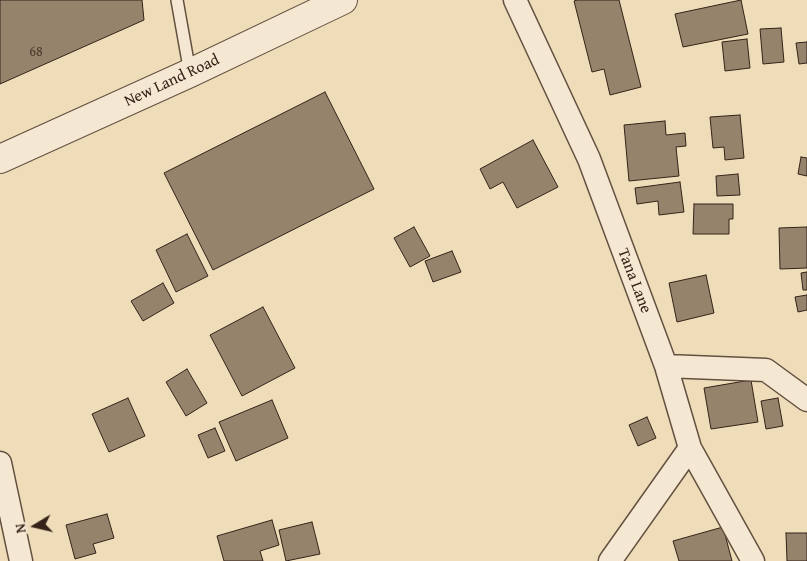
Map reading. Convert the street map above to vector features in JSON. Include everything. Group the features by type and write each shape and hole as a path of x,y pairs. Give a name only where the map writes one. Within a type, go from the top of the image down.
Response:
{"street":[{"name":"New Land Road","path":"0,159 190,73 343,0"},
{"name":"Tana Lane","path":"515,0 589,159 666,366 690,448 753,561"},
{"path":"666,366 766,370 807,400"},
{"path":"610,561 690,448"},
{"path":"0,463 22,561"}],"lane":[{"path":"177,0 190,73"}],"building":[{"path":"0,0 142,0 144,20 0,84"},
{"path":"619,0 641,87 610,95 604,69 592,72 574,1"},
{"path":"741,0 748,34 683,47 675,14"},
{"path":"781,28 784,62 763,64 760,29"},
{"path":"747,39 750,68 725,71 722,42"},
{"path":"807,42 807,63 799,64 796,43"},
{"path":"325,92 374,189 213,270 164,173"},
{"path":"740,115 744,158 725,160 724,147 713,148 710,117"},
{"path":"665,121 666,135 685,133 686,146 676,147 679,176 629,181 624,125"},
{"path":"533,140 558,187 517,208 503,182 490,189 480,169"},
{"path":"801,157 807,158 807,176 798,174"},
{"path":"738,174 740,195 717,196 716,176"},
{"path":"680,182 684,212 659,215 658,201 637,204 635,188"},
{"path":"694,204 733,204 733,219 729,219 729,234 693,234"},
{"path":"414,227 430,256 410,267 394,238"},
{"path":"807,227 807,268 780,269 779,228"},
{"path":"187,234 208,276 176,292 156,250"},
{"path":"452,251 461,272 433,282 425,261"},
{"path":"807,272 807,290 803,290 801,273"},
{"path":"706,275 714,313 677,322 669,283"},
{"path":"163,283 174,303 143,321 131,301"},
{"path":"807,295 807,310 798,312 795,297"},
{"path":"263,307 295,368 242,396 210,335"},
{"path":"187,369 207,403 186,416 166,382"},
{"path":"751,380 758,422 711,429 704,388"},
{"path":"128,398 145,436 109,452 92,414"},
{"path":"778,398 783,426 766,429 761,401"},
{"path":"272,400 288,438 236,461 219,422"},
{"path":"647,417 656,438 638,446 629,425"},
{"path":"215,428 225,451 208,458 198,435"},
{"path":"107,514 114,538 93,544 96,553 75,559 66,525"},
{"path":"272,520 279,545 260,551 263,561 224,561 217,536"},
{"path":"312,522 320,554 286,561 279,530"},
{"path":"723,527 732,561 679,561 673,541"},
{"path":"786,533 807,533 807,561 787,561"}]}
